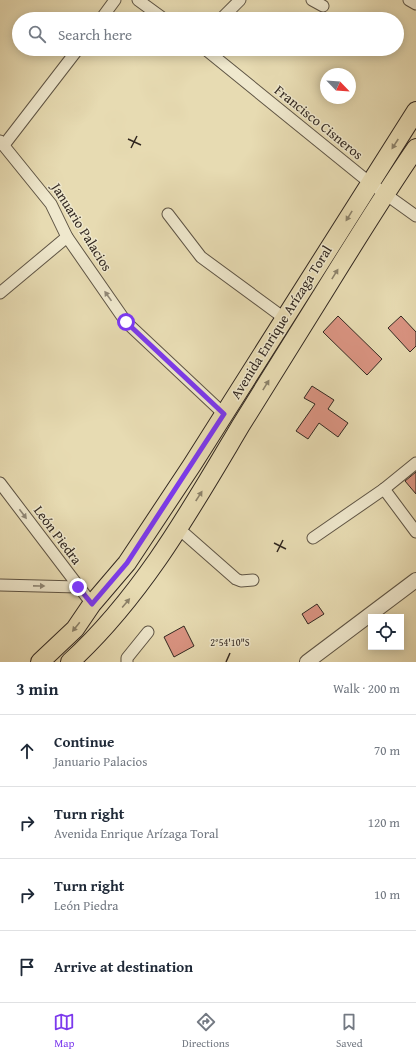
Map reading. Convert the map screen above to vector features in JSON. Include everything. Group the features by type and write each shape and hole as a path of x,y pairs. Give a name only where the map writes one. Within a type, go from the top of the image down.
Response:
{"main road":[{"name":"Avenida Enrique Arízaga Toral","path":"40,662 75,629 92,604 127,563 224,414 416,111"},
{"name":"Avenida Enrique Arízaga Toral","path":"70,662 96,639 130,598 157,561 214,473 241,425 384,194 416,148"}],"street":[{"path":"106,12 115,0"},
{"path":"138,0 154,12"},
{"path":"228,12 240,0"},
{"path":"312,0 323,6"},
{"path":"409,0 416,4"},
{"path":"2,143 72,56"},
{"name":"Francisco Cisneros","path":"214,56 370,183 416,216"},
{"name":"Januario Palacios","path":"2,143 51,204 67,237 126,322 224,414"},
{"path":"168,214 201,257 284,318"},
{"path":"0,293 67,237"},
{"path":"313,538 384,489 416,463"},
{"name":"León Piedra","path":"0,483 92,604"},
{"path":"384,489 416,532"},
{"path":"178,528 236,579 241,581 253,580"},
{"path":"307,662 416,580"},
{"path":"0,585 78,587"},
{"path":"127,662 127,658 148,632"}],"building":[{"path":"338,316 382,359 367,375 323,332"},
{"path":"401,316 416,332 416,346 410,352 388,328"},
{"path":"312,386 334,400 328,409 348,423 338,437 319,423 308,439 296,431 315,404 304,398"},
{"path":"416,472 416,494 405,481"},
{"path":"317,604 324,614 308,624 302,614"},
{"path":"184,626 194,646 174,657 164,637"}],"route":[{"path":"78,587 92,604 127,563 224,414 126,322"}]}
